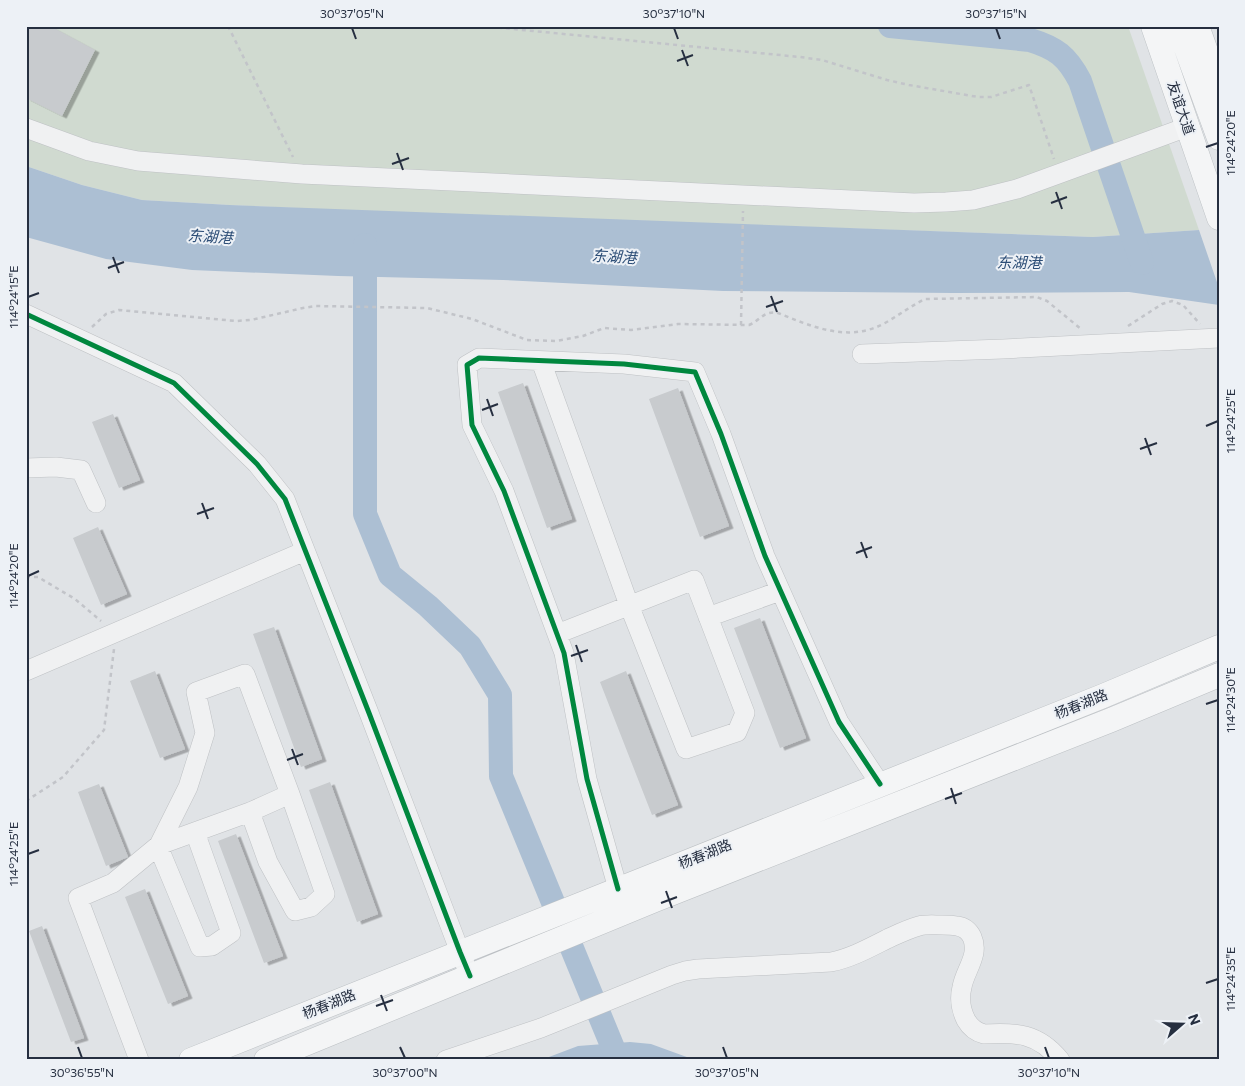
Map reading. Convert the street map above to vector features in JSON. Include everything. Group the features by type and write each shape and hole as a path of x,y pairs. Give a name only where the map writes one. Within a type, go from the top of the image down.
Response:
{"main road":[{"name":"友谊大道","path":"1152,26 1219,218"},
{"path":"1162,26 1219,183"},
{"path":"1178,26 1219,138"},
{"path":"1197,26 1219,88"},
{"name":"杨春湖路","path":"191,1060 1094,700 1219,647"},
{"name":"杨春湖路","path":"266,1060 614,917 1111,720 1219,675"}],"street":[{"path":"26,128 89,151 131,159 302,174 914,203 973,200 1017,190 1187,127"},
{"path":"26,314 174,383 257,464 285,499 470,976"},
{"path":"862,354 1219,338"},
{"path":"610,892 564,652 504,491 472,425 467,365 479,358 624,364 695,372 780,591 839,722 880,784"},
{"path":"541,361 629,605 686,748 737,732 745,713 694,580 629,605 556,634"},
{"path":"26,468 56,467 81,470 96,503"},
{"path":"26,671 306,551"},
{"path":"708,617 780,591"},
{"path":"195,832 231,933 212,946 200,947 158,846 188,787 205,733 196,692 245,674 325,894 312,907 295,911 268,862 250,812"},
{"path":"139,1060 78,898 113,883 158,846 250,812 290,794"},
{"path":"446,1060 542,1028 672,974 698,969 831,962 854,955 904,931 919,926 956,925 965,928 971,934 974,942 975,952 963,982 960,999 967,1022 979,1033 1014,1033 1031,1037 1051,1050 1060,1060"}],"path":[{"path":"228,26 302,174"},
{"path":"482,26 822,60 887,80 978,97 991,97 1029,85 1060,174"},
{"path":"741,324 742,219"},
{"path":"80,340 102,316 119,310 236,321 251,320 303,308 332,306 410,308 436,310 472,319 527,340 556,341 584,336 604,328 631,330 678,324 752,324 765,314 772,312 825,330 850,333 861,332 885,323 925,299 1037,297 1047,301 1085,332"},
{"path":"1124,328 1162,304 1172,301 1183,305 1201,326"},
{"path":"26,577 38,577 75,599 97,619 116,632 104,730 63,777 27,800"}],"shaded area":[{"path":"26,26 1128,26 1199,230 1093,237 338,210 142,200 82,185 26,166"}],"water":[{"name":"东湖港","path":"26,166 82,185 142,200 230,205 1093,237 1199,230 1219,288 1219,305 1129,292 723,291 503,280 192,270 106,259 26,237"},
{"path":"630,1042 651,1044 695,1060 541,1060 578,1046"}],"building":[{"path":"26,26 50,26 95,50 62,116 26,98"},
{"path":"523,383 572,519 547,528 498,392"},
{"path":"678,388 729,526 700,537 649,399"},
{"path":"113,414 140,480 119,488 92,422"},
{"path":"98,527 127,594 101,605 73,538"},
{"path":"760,618 806,738 780,748 734,628"},
{"path":"274,627 322,759 301,767 253,634"},
{"path":"155,671 185,749 160,758 130,681"},
{"path":"626,671 678,805 652,815 600,682"},
{"path":"330,782 378,914 357,922 309,790"},
{"path":"99,784 128,857 106,866 78,792"},
{"path":"236,834 283,956 264,963 218,841"},
{"path":"145,889 188,996 168,1004 125,897"},
{"path":"42,926 84,1038 71,1042 29,931"}],"waterway":[{"path":"890,26 1030,40 1047,46 1060,54 1080,81 1142,263"},
{"path":"365,245 365,514 390,575 428,606 470,646 500,695 501,776 618,1060"}],"cycle path":[{"path":"26,314 174,383 257,464 285,499 470,976"},
{"path":"618,889 587,779 564,653 504,491 472,425 467,365 479,358 624,364 695,372 721,434 765,556 839,722 880,784"}]}
